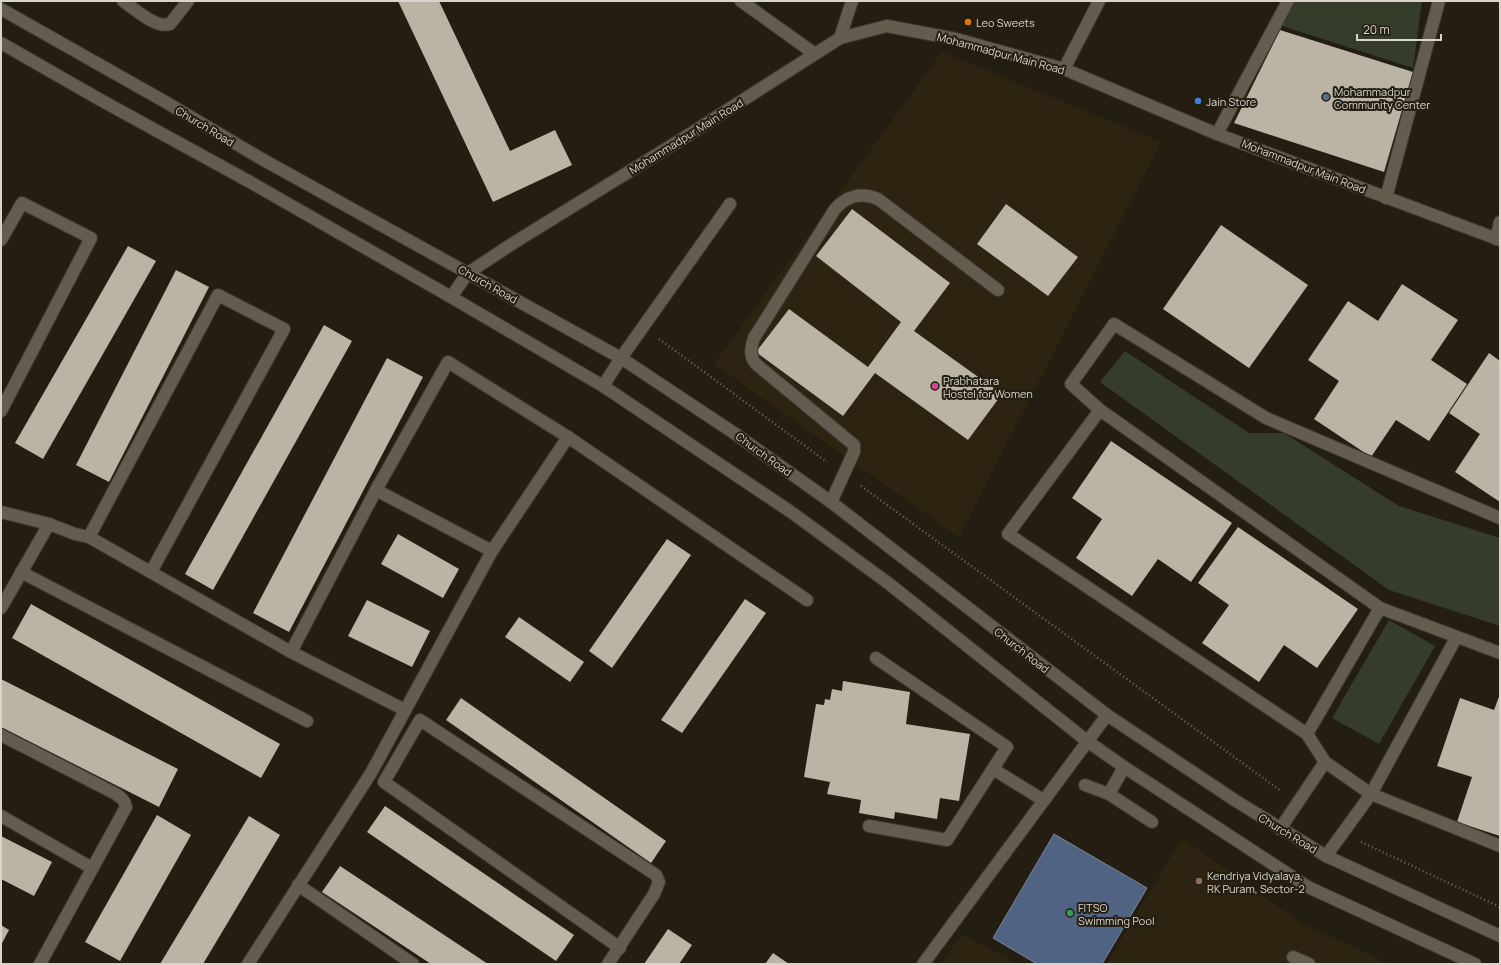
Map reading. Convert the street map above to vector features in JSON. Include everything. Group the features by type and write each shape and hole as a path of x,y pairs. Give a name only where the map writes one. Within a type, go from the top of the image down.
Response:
{"street":[{"path":"123,1 154,23 161,26 170,24 188,1"},
{"path":"741,1 815,54"},
{"path":"840,38 852,1"},
{"path":"1064,69 1099,1"},
{"path":"1217,134 1288,1"},
{"path":"1386,198 1439,1"},
{"name":"Church Road","path":"1,9 169,104 260,158 621,358 734,433 831,502 1107,715 1236,801 1326,856 1500,936"},
{"name":"Mohammadpur Main Road","path":"468,273 840,38 887,26 956,39 1064,69 1217,134 1498,240"},
{"path":"1,44 250,182 451,296 603,386 791,512 882,578 1087,741 1124,767 1308,887 1475,964"},
{"path":"831,502 854,452 854,445 756,364 753,360 751,352 754,338 835,209 843,201 856,196 863,195 878,199 998,290"},
{"path":"1,240 22,203 91,238 1,411"},
{"path":"603,386 621,358 730,204"},
{"path":"1498,240 1500,222"},
{"path":"451,296 468,273"},
{"path":"89,537 218,295 284,329 151,572"},
{"path":"1500,518 1266,418 1114,324 1071,384 1100,410 1380,608 1456,638 1500,653"},
{"path":"292,652 376,490 448,362 568,437 807,600"},
{"path":"1100,410 1008,534 1307,734 1325,762 1371,794 1500,846"},
{"path":"250,963 298,885 371,773 492,551 568,437"},
{"path":"376,490 492,551"},
{"path":"1,512 49,524 74,534 89,537 292,652 405,710"},
{"path":"1,608 49,524"},
{"path":"21,572 307,721"},
{"path":"1307,734 1380,608"},
{"path":"1326,856 1371,794 1456,638"},
{"path":"869,826 947,840 1007,747 876,658"},
{"path":"923,964 1107,715"},
{"path":"608,964 620,948 654,894 659,882 656,874 420,720 384,782 620,948"},
{"path":"397,725 409,738"},
{"path":"1,734 116,794 124,800 126,807 40,964"},
{"path":"1280,829 1325,762"},
{"path":"1109,794 1124,767"},
{"path":"992,769 1043,800"},
{"path":"1085,785 1109,794 1152,822"},
{"path":"1,816 92,868"},
{"path":"298,885 413,964"},
{"path":"1293,957 1309,964"}],"path":[{"path":"643,327 1297,803"},
{"path":"1343,833 1500,907"}],"shaded area":[{"path":"942,52 1161,142 959,537 714,364"},
{"name":"Kendriya Vidyalaya, RK Puram, Sector-2","path":"1182,838 1301,923 1390,964 1107,964"},
{"path":"962,934 1017,964 941,964"}],"green space":[{"path":"1294,1 1422,1 1413,68 1282,26"},
{"path":"1125,351 1249,433 1284,433 1399,506 1500,538 1500,626 1389,590 1100,382"},
{"path":"1389,620 1435,646 1379,744 1332,718"}],"water":[{"name":"FITSO Swimming Pool","path":"1054,834 1147,888 1102,964 1037,964 993,938"}],"building":[{"path":"398,1 439,1 510,151 555,130 572,165 493,202"},
{"name":"Mohammadpur Community Center","path":"1280,30 1413,72 1384,172 1234,123"},
{"path":"1006,204 1078,257 1048,296 977,244"},
{"path":"852,209 950,283 914,331 1002,394 968,440 875,373 843,416 756,352 789,309 868,367 901,322 816,256"},
{"path":"1221,225 1308,285 1249,368 1163,309"},
{"path":"128,246 156,261 43,459 15,443"},
{"path":"176,270 209,287 109,482 76,465"},
{"path":"1402,284 1458,320 1431,360 1467,384 1429,441 1396,420 1371,457 1314,419 1339,381 1308,360 1348,301 1378,321"},
{"path":"324,325 352,341 213,590 185,574"},
{"path":"1489,353 1500,361 1500,502 1455,472 1480,434 1449,413"},
{"path":"387,358 423,377 289,632 253,613"},
{"path":"1111,441 1232,523 1191,582 1158,559 1132,596 1076,558 1102,519 1072,498"},
{"path":"1238,527 1358,609 1317,668 1284,645 1259,682 1202,643 1229,605 1198,583"},
{"path":"398,534 459,569 443,598 381,564"},
{"path":"667,539 691,555 612,668 589,651"},
{"path":"745,599 766,613 682,733 661,720"},
{"path":"367,600 430,631 412,667 348,636"},
{"path":"31,604 280,744 261,778 12,638"},
{"path":"519,617 584,662 570,682 505,637"},
{"path":"1,679 178,769 159,807 1,727"},
{"path":"843,681 910,692 906,724 970,734 959,801 940,798 937,819 895,812 894,819 859,813 861,800 827,794 830,782 804,777 816,704 824,705 825,699 830,700 832,689 842,691"},
{"path":"1500,694 1500,836 1457,822 1472,777 1437,766 1460,698 1494,710"},
{"path":"461,698 666,841 651,863 446,720"},
{"path":"385,806 574,935 556,961 367,832"},
{"path":"157,815 191,835 120,961 85,942"},
{"path":"249,816 280,835 203,964 160,964"},
{"path":"1,836 52,862 34,896 1,879"},
{"path":"340,866 488,964 431,964 322,892"},
{"path":"1,925 9,930 1,945"},
{"path":"668,929 692,945 679,964 644,964"},
{"path":"773,953 789,964 765,964"}],"place":[{"name":"Leo Sweets","path":"968,22"},
{"name":"Mohammadpur Community Center","path":"1326,97"},
{"name":"Jain Store","path":"1198,101"},
{"name":"Prabhatara Hostel for Women","path":"935,386"},
{"name":"Kendriya Vidyalaya, RK Puram, Sector-2","path":"1199,881"},
{"name":"FITSO Swimming Pool","path":"1070,913"}]}
